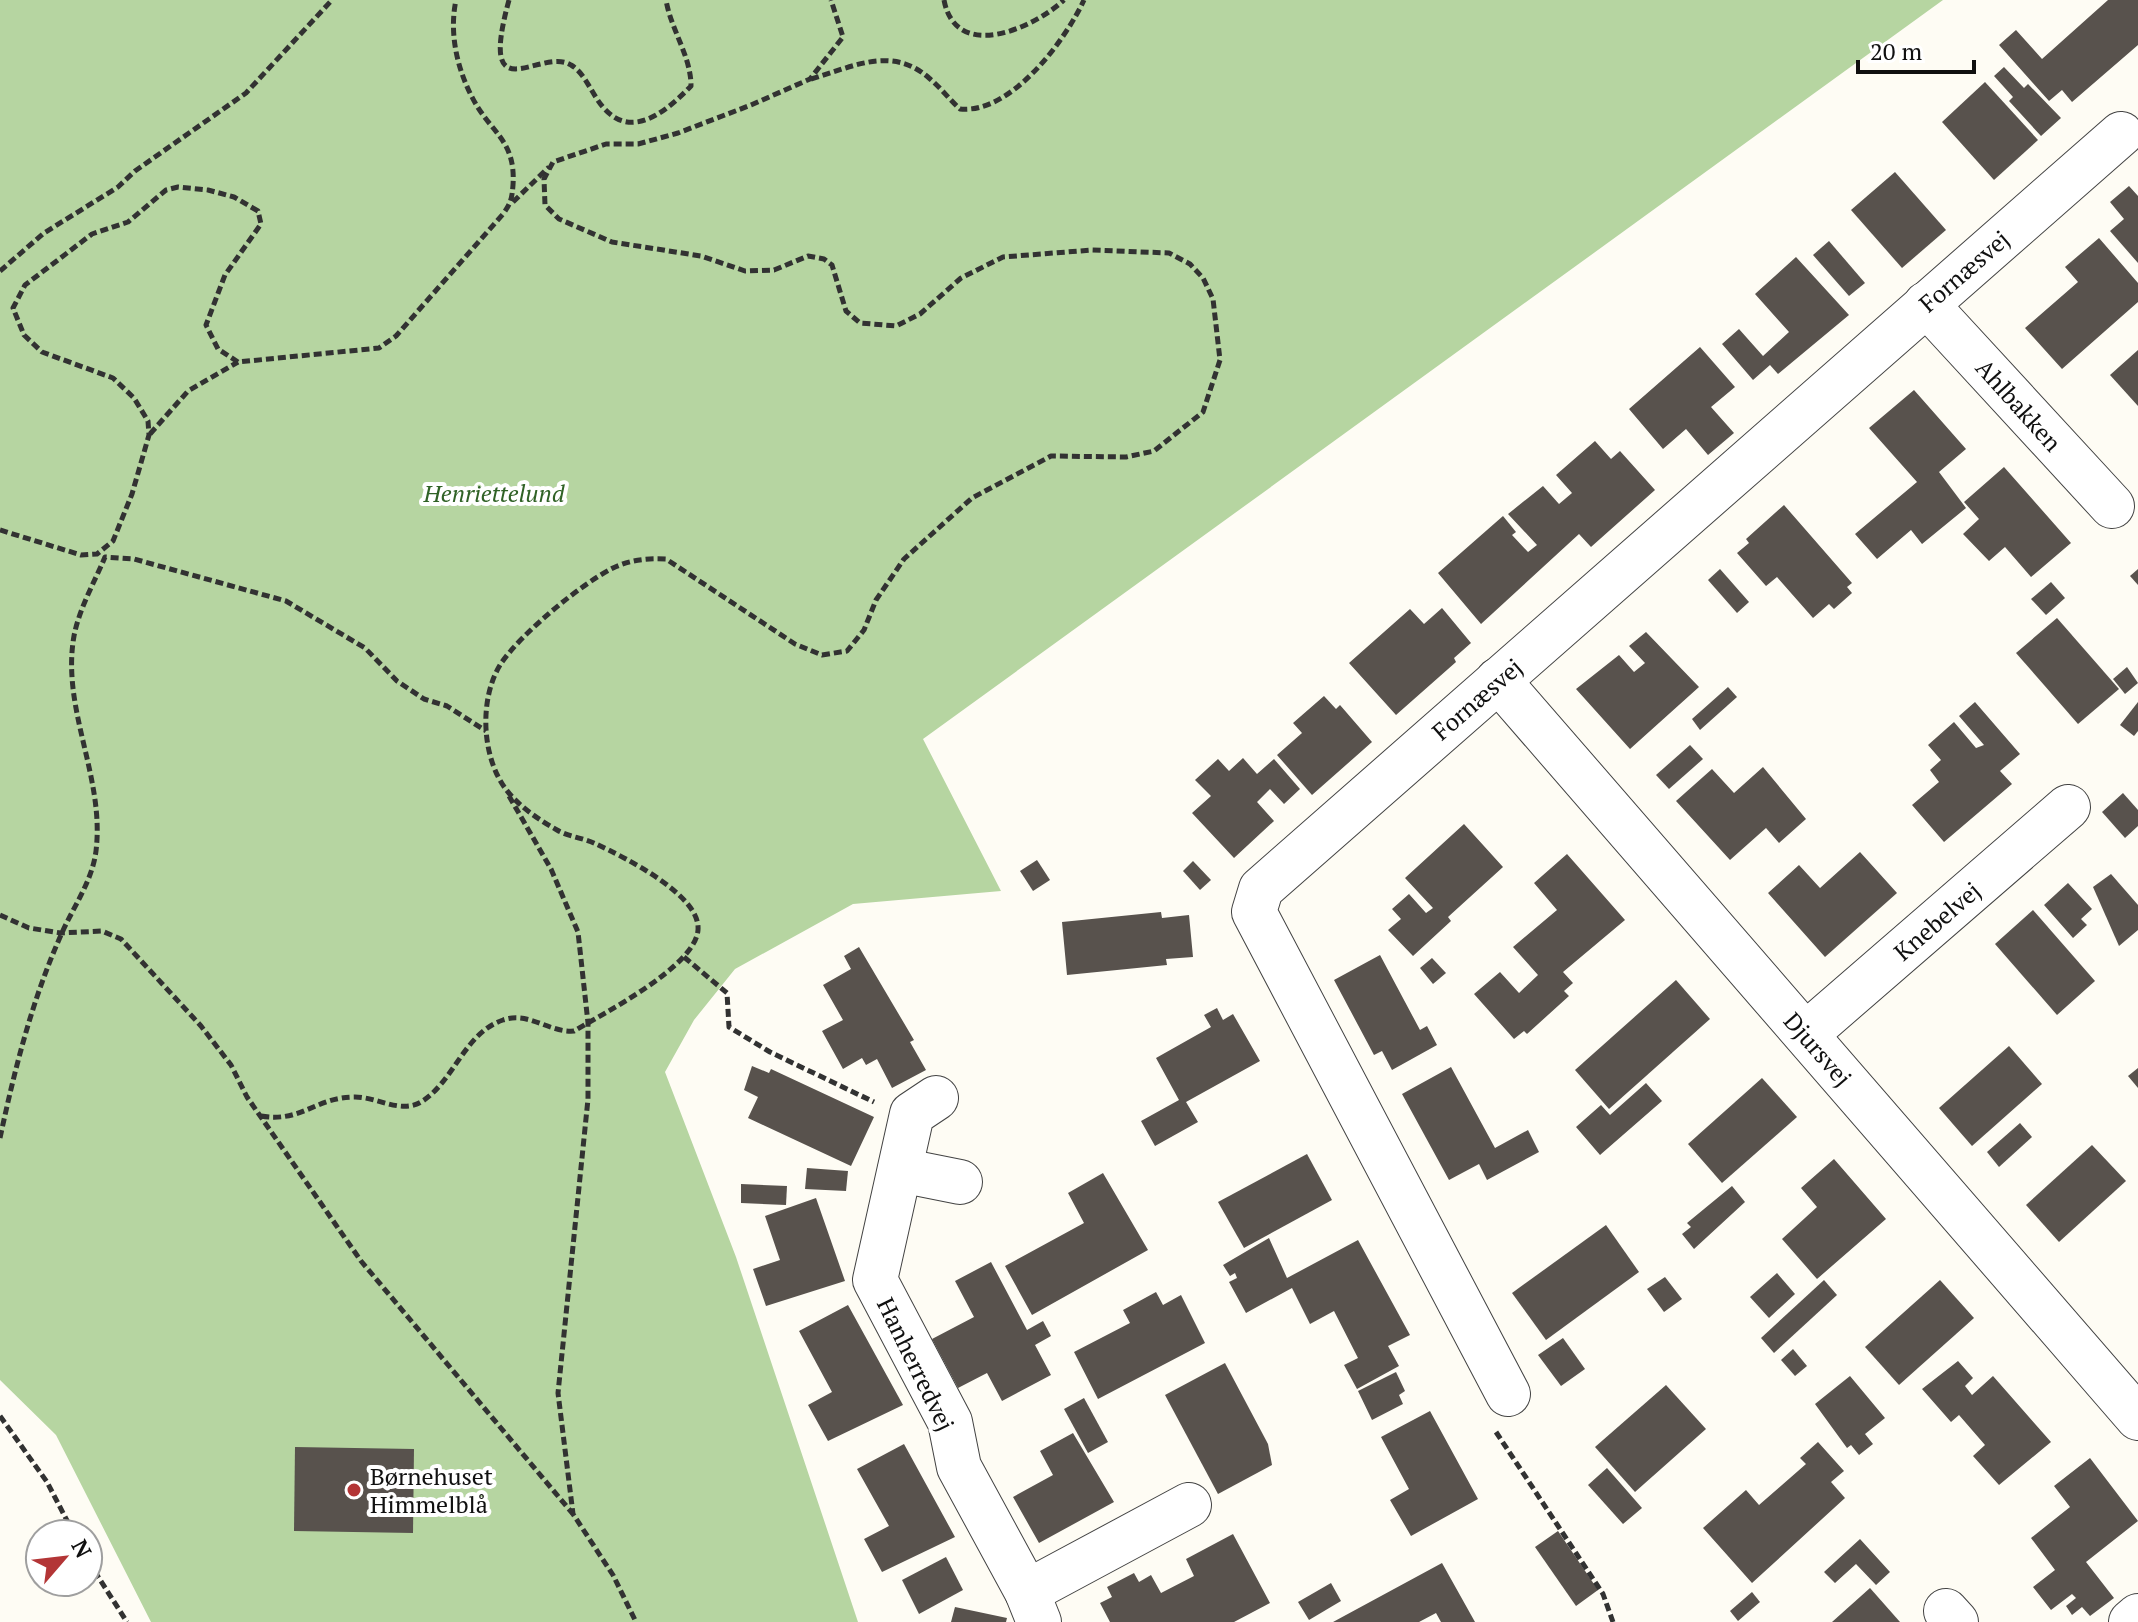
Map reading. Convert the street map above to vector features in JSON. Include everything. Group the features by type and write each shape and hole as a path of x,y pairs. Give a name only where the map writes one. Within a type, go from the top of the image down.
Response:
{"street":[{"name":"Fornæsvej","path":"1508,1394 1254,912 1261,889 2121,134"},
{"name":"Ahlbakken","path":"1926,304 2112,506"},
{"name":"Djursvej","path":"1498,680 2138,1418"},
{"name":"Knebelvej","path":"1806,1034 2068,807"},
{"name":"Hanherredvej","path":"924,1109 900,1170 875,1280 950,1422 959,1467 1033,1607 1189,1505"},
{"path":"900,1170 960,1182"},
{"path":"2131,1622 2138,1616"}],"path":[{"path":"0,271 44,233 118,187 167,147 246,93 332,0"},
{"path":"456,0 453,14 458,65 473,100 509,146 515,163 512,203"},
{"path":"509,0 501,27 499,53 502,61 509,67 526,70 559,61 569,63 581,74 610,116 627,124 650,119 669,109 691,86 691,69 670,21 666,0"},
{"path":"810,79 843,37 831,0"},
{"path":"944,0 953,23 970,36 980,38 1035,20 1064,0"},
{"path":"0,530 81,555 97,554 113,541 149,435 188,391 238,362 359,353 379,348 396,336 512,203 553,162 606,144 638,144 678,133 810,79 873,59 892,59 912,66 931,79 960,109 972,110 996,102 1040,64 1060,44 1084,0"},
{"path":"553,162 544,179 545,205 559,219 612,242 701,256 745,271 774,270 808,256 824,259 832,265 846,311 860,323 896,326 920,314 961,278 1003,257 1092,250 1169,253 1190,264 1203,278 1213,299 1220,360 1203,412 1154,451 1126,457 1051,456 972,498 904,559 876,600 864,630 847,651 822,655 795,644 666,559 642,558 612,569 547,615 502,663 486,704 487,743 504,788 551,869 578,932 588,1023 588,1099 558,1393 573,1514"},
{"path":"149,435 148,421 134,398 113,378 42,352 24,335 13,308 25,285 92,234 128,222 166,190 208,190 234,197 258,211 261,224 225,275 206,325 218,349 238,362"},
{"path":"0,1138 16,1057 61,933 81,898 96,854 97,809 90,759 76,714 74,635 105,557 134,559 286,601 365,648 397,681 424,699 447,706 487,731"},
{"path":"261,1116 288,1119 330,1100 356,1096 411,1106 439,1088 479,1036 501,1020 532,1019 562,1032 574,1031 649,985 684,957 698,930 697,917 690,903 644,870 596,844 558,831 531,813 504,788"},
{"path":"0,915 29,928 61,933 102,931 121,939 201,1026 231,1065 247,1097 361,1261 573,1514 613,1575 636,1622"},
{"path":"684,957 727,993 729,1027 770,1052 924,1109"},
{"path":"1508,1394 1490,1423 1603,1594 1613,1622"},
{"path":"0,1416 47,1482 66,1518"},
{"path":"104,1586 127,1622"}],"green space":[{"name":"Henriettelund","path":"0,0 1943,0 923,739 1001,891 853,904 735,969 694,1020 665,1072 736,1257 858,1622 151,1622 104,1529 104,1518 98,1518 56,1435 0,1380"}],"building":[{"path":"2108,0 2138,0 2138,45 2072,102 2062,90 2049,101 1999,45 2016,30 2042,59"},
{"path":"2004,67 2024,88 2028,84 2061,118 2041,136 2009,101 2013,97 1994,76"},
{"path":"1985,82 2038,140 1994,180 1942,122"},
{"path":"1895,172 1946,230 1902,268 1851,210"},
{"path":"2129,186 2138,196 2138,263 2110,231 2124,219 2110,202"},
{"path":"2099,238 2138,283 2138,302 2062,369 2025,328 2078,282 2065,267"},
{"path":"1829,241 1865,283 1849,296 1813,255"},
{"path":"1796,257 1849,315 1778,374 1770,365 1753,380 1722,344 1739,329 1763,356 1789,332 1755,294"},
{"path":"1700,347 1735,387 1711,407 1734,433 1708,455 1686,429 1663,449 1629,409"},
{"path":"2138,350 2138,406 2110,375"},
{"path":"1914,390 1966,449 1939,472 1966,508 1922,544 1911,530 1877,559 1855,534 1917,482 1869,428"},
{"path":"1595,441 1611,459 1620,451 1655,490 1591,547 1579,534 1481,624 1438,573 1503,516 1516,532 1512,535 1528,552 1537,545 1508,514 1543,486 1559,504 1572,493 1556,475"},
{"path":"2004,467 2071,543 2031,577 2005,547 1989,561 1963,534 1979,519 1964,502"},
{"path":"1784,505 1852,583 1847,587 1852,593 1834,609 1829,604 1813,618 1777,577 1766,586 1737,553 1749,543 1746,539"},
{"path":"1720,569 1749,602 1737,613 1708,580"},
{"path":"2138,569 2138,585 2130,576"},
{"path":"2051,582 2065,598 2046,615 2031,599"},
{"path":"1442,608 1471,643 1454,658 1456,662 1396,715 1349,663 1410,609 1424,624"},
{"path":"2057,618 2119,689 2078,724 2016,653"},
{"path":"1646,632 1699,687 1630,749 1576,689 1619,655 1634,672 1645,663 1629,646"},
{"path":"2127,667 2138,683 2125,694 2113,679"},
{"path":"1728,687 1737,697 1700,730 1692,719"},
{"path":"1324,696 1336,709 1340,705 1372,742 1312,795 1277,755 1302,733 1293,723"},
{"path":"1975,702 2020,754 2000,771 2012,784 1944,842 1912,805 1939,782 1930,770 1941,760 1928,745 1954,722 1976,748 1984,745 1959,716"},
{"path":"2138,702 2138,731 2134,736 2120,725"},
{"path":"1690,745 1703,759 1669,789 1656,775"},
{"path":"1243,758 1257,774 1274,759 1300,789 1284,804 1270,789 1257,802 1274,821 1234,858 1192,813 1211,796 1195,780 1218,759 1229,771"},
{"path":"1763,767 1806,819 1779,843 1766,828 1730,860 1676,801 1712,769 1734,793"},
{"path":"2123,793 2138,810 2138,826 2125,838 2102,812"},
{"path":"1464,824 1503,867 1448,917 1451,921 1413,956 1388,930 1401,919 1392,909 1409,894 1426,913 1433,908 1405,878"},
{"path":"1860,852 1897,893 1825,957 1768,893 1799,865 1820,888"},
{"path":"1567,854 1625,920 1563,972 1573,983 1564,991 1569,996 1527,1034 1524,1031 1514,1039 1474,994 1500,972 1519,993 1538,975 1513,947 1557,910 1534,883"},
{"path":"1037,860 1050,880 1033,891 1020,871"},
{"path":"1193,861 1211,880 1200,890 1183,871"},
{"path":"2111,874 2138,905 2138,930 2119,946 2093,887"},
{"path":"2068,883 2092,909 2081,919 2087,925 2073,938 2044,905"},
{"path":"2033,910 2095,981 2057,1015 1995,944"},
{"path":"1161,912 1162,918 1189,915 1193,957 1166,959 1167,965 1067,975 1062,922"},
{"path":"859,947 914,1040 910,1042 926,1070 892,1088 877,1059 866,1065 862,1058 843,1069 822,1031 843,1020 823,985 851,969 844,956"},
{"path":"1380,955 1420,1030 1427,1026 1437,1045 1392,1070 1382,1051 1374,1055 1334,980"},
{"path":"1432,958 1446,973 1433,984 1420,968"},
{"path":"1676,980 1710,1019 1609,1109 1575,1070"},
{"path":"1217,1008 1223,1020 1233,1014 1260,1061 1186,1102 1198,1122 1155,1146 1141,1121 1179,1100 1156,1058 1211,1027 1204,1015"},
{"path":"2009,1046 2042,1084 1972,1146 1939,1108"},
{"path":"752,1066 769,1073 771,1069 874,1117 851,1166 748,1118 758,1097 744,1090"},
{"path":"1451,1067 1495,1148 1528,1130 1539,1152 1487,1180 1479,1164 1449,1180 1402,1094"},
{"path":"2138,1068 2138,1088 2128,1076"},
{"path":"1762,1078 1797,1117 1722,1183 1688,1144"},
{"path":"1646,1083 1662,1101 1600,1155 1576,1127 1601,1105 1610,1115"},
{"path":"2020,1123 2032,1137 1999,1167 1987,1152"},
{"path":"2092,1145 2126,1181 2059,1242 2026,1205"},
{"path":"1307,1154 1332,1200 1244,1248 1218,1202"},
{"path":"1834,1159 1886,1219 1817,1279 1782,1239 1817,1207 1801,1188"},
{"path":"807,1168 848,1171 846,1191 805,1189"},
{"path":"1103,1173 1148,1250 1032,1315 1005,1266 1084,1223 1068,1193"},
{"path":"741,1184 787,1186 786,1205 741,1203"},
{"path":"1732,1186 1745,1202 1694,1249 1682,1234 1691,1227 1687,1223"},
{"path":"816,1198 845,1281 766,1306 753,1269 780,1260 765,1216"},
{"path":"1606,1225 1639,1272 1546,1340 1512,1293"},
{"path":"1269,1238 1287,1278 1358,1240 1410,1335 1388,1346 1399,1366 1357,1389 1344,1365 1358,1358 1334,1311 1310,1324 1292,1288 1246,1313 1229,1282 1237,1278 1235,1273 1230,1276 1223,1265"},
{"path":"991,1262 1027,1330 1043,1321 1051,1336 1035,1345 1051,1375 1002,1401 987,1373 958,1388 932,1339 974,1317 955,1281"},
{"path":"1777,1273 1795,1294 1769,1318 1750,1297"},
{"path":"1665,1277 1682,1299 1664,1312 1647,1289"},
{"path":"1824,1280 1837,1295 1774,1353 1761,1338"},
{"path":"1940,1280 1974,1318 1899,1385 1865,1347"},
{"path":"1156,1292 1163,1305 1181,1295 1205,1343 1098,1399 1074,1352 1130,1323 1123,1310"},
{"path":"848,1305 903,1405 828,1441 808,1405 832,1392 799,1331"},
{"path":"1563,1338 1585,1369 1561,1386 1538,1355"},
{"path":"1793,1349 1807,1366 1795,1376 1781,1360"},
{"path":"1958,1361 1973,1378 1965,1386 1972,1395 1993,1376 2051,1442 1999,1485 1973,1456 1985,1445 1959,1415 1951,1422 1922,1389"},
{"path":"1225,1363 1268,1444 1272,1465 1218,1494 1165,1395"},
{"path":"1396,1372 1405,1391 1399,1395 1403,1404 1372,1420 1358,1391"},
{"path":"1850,1376 1885,1418 1865,1434 1873,1444 1859,1455 1851,1445 1847,1448 1815,1404"},
{"path":"1666,1385 1706,1429 1635,1492 1595,1447"},
{"path":"1084,1398 1108,1442 1088,1453 1064,1409"},
{"path":"1430,1411 1478,1499 1411,1536 1390,1500 1409,1489 1381,1437"},
{"path":"1073,1433 1114,1502 1039,1543 1013,1497 1053,1475 1040,1451"},
{"path":"1818,1442 1844,1471 1831,1482 1845,1498 1752,1583 1703,1528 1746,1490 1759,1505 1806,1464 1800,1458"},
{"path":"904,1444 955,1537 882,1572 864,1539 889,1526 857,1469"},
{"name":"Børnehuset Himmelblå","path":"295,1447 414,1449 413,1533 294,1531"},
{"path":"2090,1458 2138,1521 2086,1562 2114,1598 2090,1616 2082,1607 2072,1615 2066,1606 2076,1598 2072,1594 2051,1610 2033,1587 2055,1570 2031,1538 2070,1507 2054,1486"},
{"path":"1607,1468 1642,1508 1623,1524 1588,1485"},
{"path":"1558,1531 1598,1590 1576,1606 1535,1547"},
{"path":"1233,1534 1270,1603 1234,1622 1110,1622 1100,1603 1112,1597 1107,1587 1134,1573 1139,1582 1151,1575 1161,1593 1194,1576 1186,1559"},
{"path":"1860,1539 1890,1572 1876,1585 1856,1564 1835,1583 1824,1572"},
{"path":"946,1557 963,1590 919,1614 902,1580"},
{"path":"1442,1563 1475,1622 1441,1622 1436,1613 1419,1622 1333,1622"},
{"path":"1331,1583 1341,1601 1309,1620 1298,1602"},
{"path":"1870,1588 1900,1622 1832,1622"},
{"path":"1752,1592 1760,1602 1738,1621 1730,1611"},
{"path":"955,1607 1007,1618 1006,1622 951,1622"}],"place":[{"name":"Børnehuset Himmelblå","path":"354,1490"}]}
